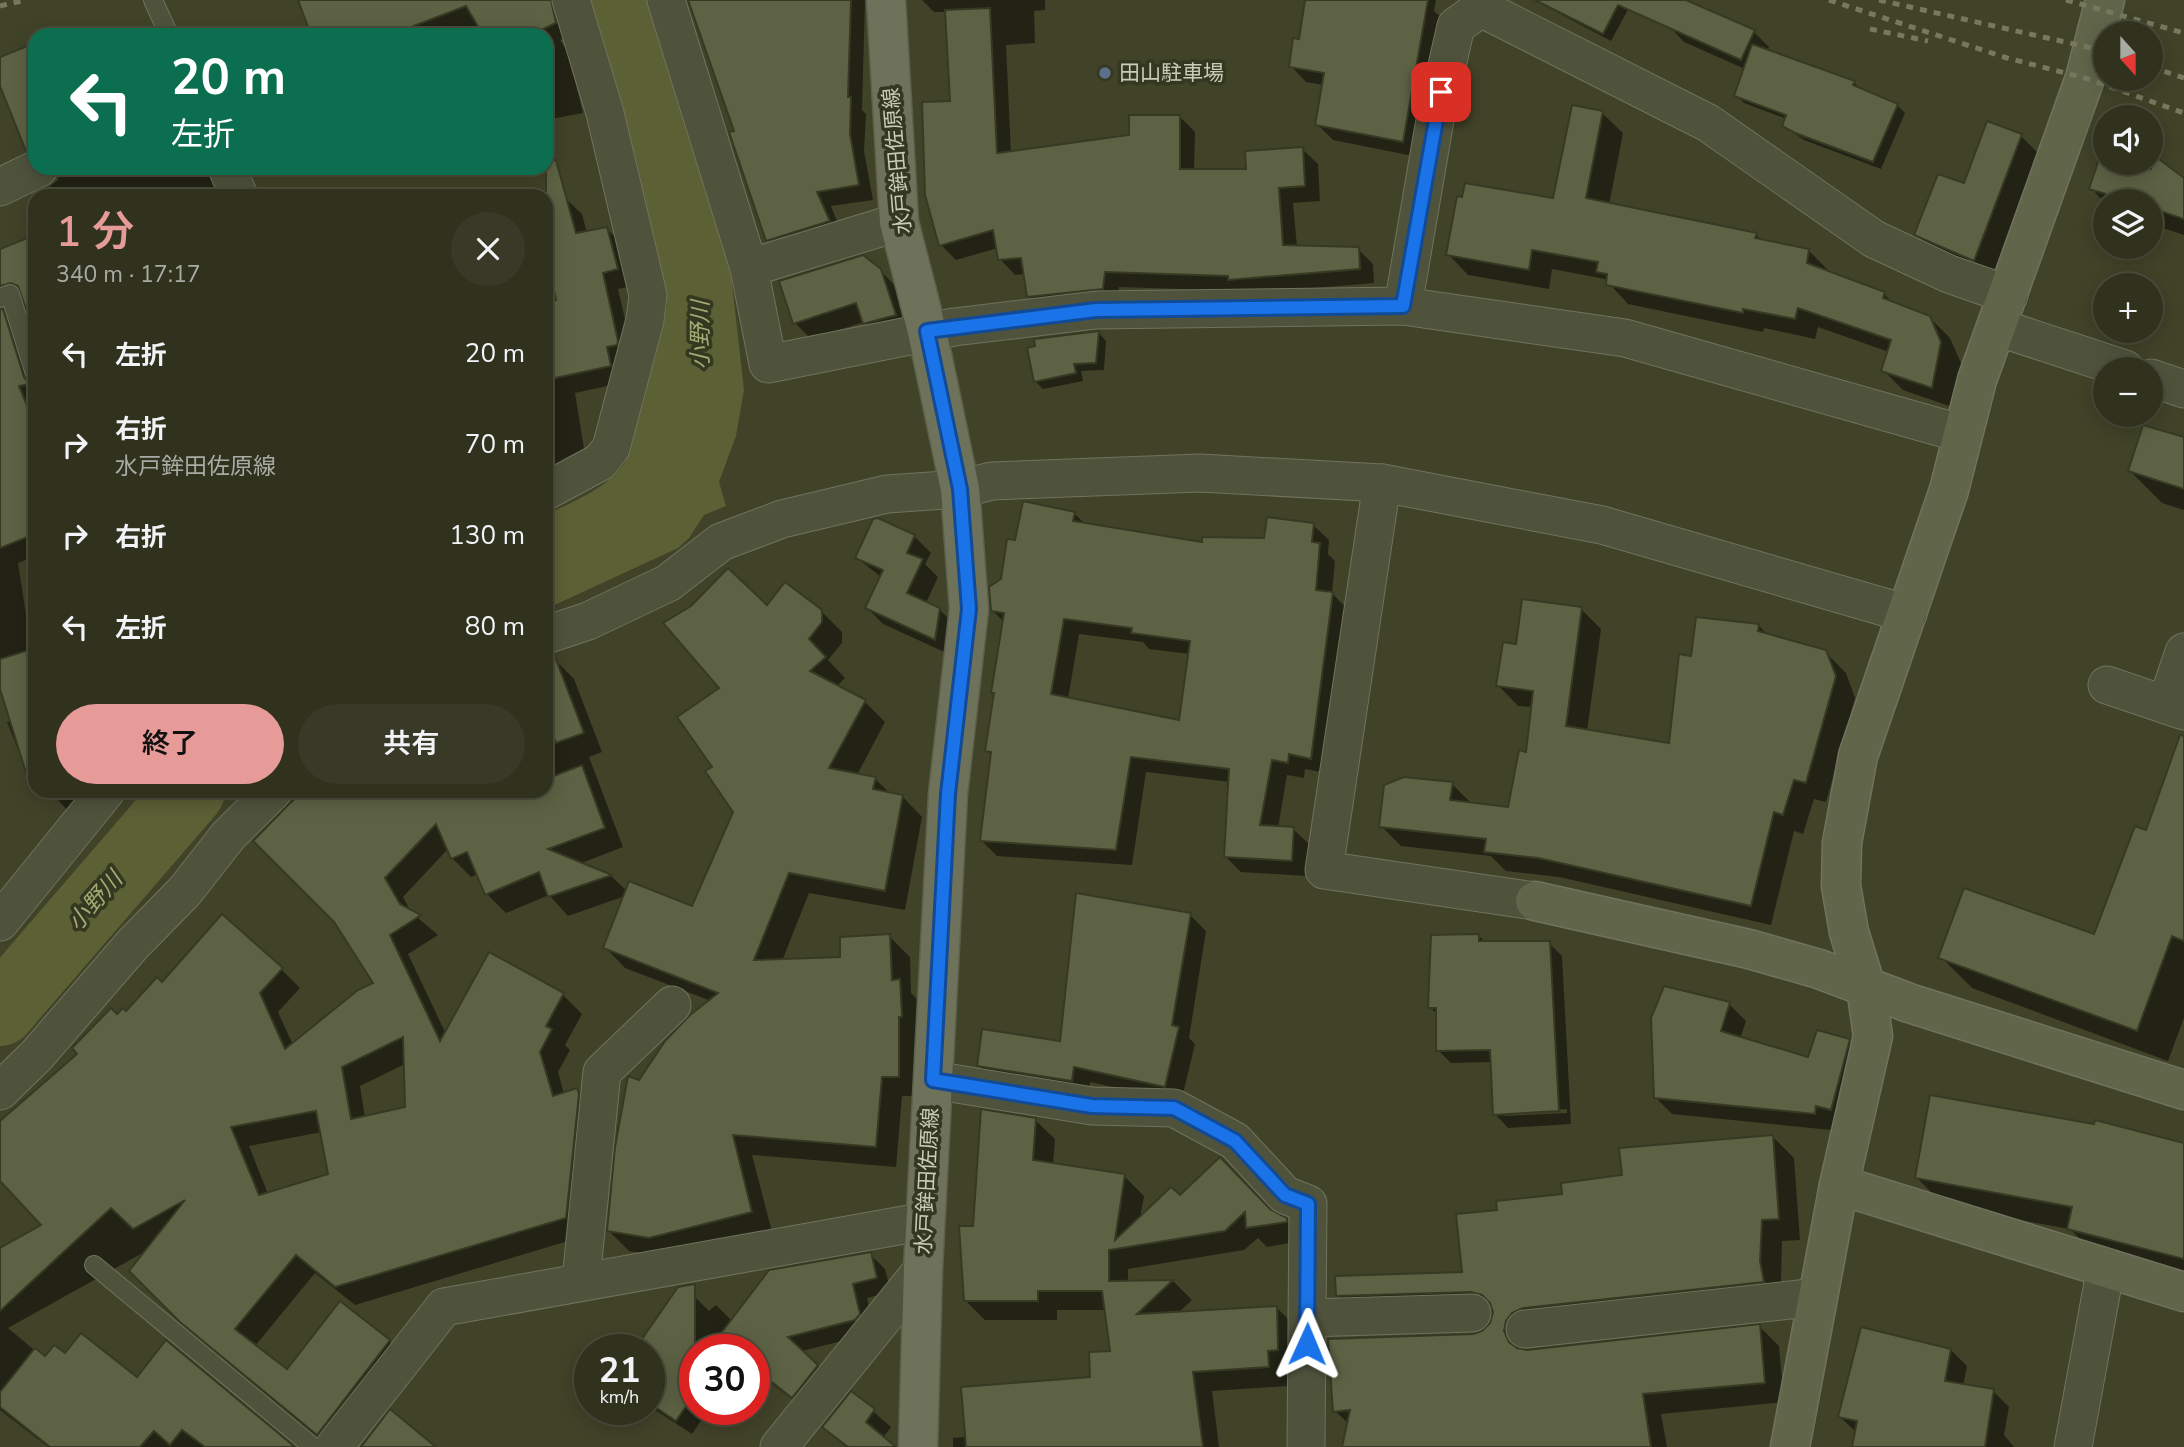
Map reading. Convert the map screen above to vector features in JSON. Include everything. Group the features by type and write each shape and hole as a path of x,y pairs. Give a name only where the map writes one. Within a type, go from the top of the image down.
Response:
{"main road":[{"name":"水戸鉾田佐原線","path":"886,0 899,222 927,331 960,489 969,609 948,794 923,1269 918,1447"}],"street":[{"path":"553,487 600,462 611,448 645,320 648,295 605,113 572,0"},
{"path":"666,0 749,268 768,364 927,331 1096,310 1403,306 1625,338 1963,434"},
{"path":"1790,1447 1839,1185 1873,1036 1866,987 1847,921 1842,886 1842,843 1858,756 1949,490 1977,380 2085,78 2105,0"},
{"path":"1403,306 1436,114 1456,26 1481,8 1708,123 1874,239 1949,274 2003,311 2100,357"},
{"path":"0,187 28,173"},
{"path":"749,268 899,222"},
{"path":"2163,382 2184,389"},
{"path":"553,633 588,621 668,583 721,542 782,519 887,494 960,489 992,481 1200,473 1382,483 1602,525 1908,614"},
{"path":"1382,483 1324,870 1535,901 1749,949 1819,969 1866,987 2184,1090"},
{"path":"2107,685 2175,708 2184,652"},
{"path":"0,922 100,798"},
{"path":"0,1091 37,1055 132,944 185,891 228,836 266,798"},
{"path":"581,1280 602,1072 672,1005"},
{"path":"933,1080 1092,1106 1174,1108 1235,1141 1285,1195 1308,1204 1306,1447"},
{"path":"1839,1185 2184,1292"},
{"path":"334,1447 444,1307 581,1280 926,1221"},
{"path":"2073,1447 2106,1267"},
{"path":"779,1447 923,1269"},
{"path":"1525,1329 1817,1297"},
{"path":"1308,1318 1472,1313"}],"lane":[{"path":"153,0 166,28"},
{"path":"0,298 10,294 28,352"},
{"path":"94,1265 313,1447"}],"water":[{"path":"584,0 651,0 726,249 744,390 736,436 719,482 726,506 704,515 689,538 678,548 553,606 553,512 602,486 627,459 667,305 624,120"}],"building":[{"path":"298,0 551,0 556,23 546,28 479,28 466,6 408,28 308,28"},
{"path":"688,0 851,0 848,97 851,97 850,134 859,185 817,192 830,221 766,241 729,132 734,131"},
{"path":"1305,0 1428,0 1403,142 1315,125 1324,73 1289,67 1293,38 1299,39"},
{"path":"1535,0 1686,0 1755,30 1741,60 1618,5 1603,34"},
{"path":"990,8 997,153 1129,135 1129,115 1180,115 1180,169 1246,169 1245,151 1303,147 1305,186 1279,188 1283,245 1359,247 1360,269 1228,280 1228,276 1105,272 1103,289 1027,297 1021,258 998,260 993,230 939,246 925,195 922,102 950,101 945,10"},
{"path":"1752,44 1855,81 1853,85 1898,104 1873,162 1795,133 1782,126 1786,115 1734,96"},
{"path":"28,46 26,151 0,86 0,57"},
{"path":"1572,105 1603,111 1586,198 1757,233 1755,238 1809,249 1807,263 1885,292 1883,298 1930,316 1941,342 1932,388 1881,371 1891,340 1798,308 1795,319 1743,309 1743,313 1606,285 1607,274 1596,272 1598,262 1532,250 1529,270 1446,255 1457,196 1462,197 1465,183 1553,198"},
{"path":"1987,121 2022,134 1974,261 1914,235 1938,174 1964,183"},
{"path":"553,160 556,160 576,233 607,227 618,269 603,273 618,341 617,345 607,347 611,366 553,378 553,301 556,300 553,287 553,189 546,189 546,175 553,175"},
{"path":"2163,162 2184,178 2184,219 2163,212 2163,189 2089,189 2094,175 2163,175"},
{"path":"28,238 28,315 18,286 11,283 0,286 0,249"},
{"path":"863,255 881,269 896,315 863,324 856,303 793,324 779,281"},
{"path":"0,309 3,309 24,377 28,382 28,384 19,386 28,408 28,537 0,548"},
{"path":"1099,331 1096,363 1074,364 1076,373 1034,382 1027,348 1035,346 1034,339"},
{"path":"2142,427 2184,437 2184,489 2128,471"},
{"path":"1023,501 1075,512 1073,521 1202,542 1202,537 1264,538 1267,517 1314,523 1312,542 1320,543 1316,590 1333,592 1311,759 1289,754 1288,763 1272,760 1260,825 1294,827 1292,861 1224,857 1229,769 1131,757 1116,850 980,841 991,752 985,751 994,693 991,693 1004,613 991,611 989,587 1001,579 1007,539 1015,540","holes":["1064,619 1132,628 1131,633 1190,641 1179,720 1051,694"]},
{"path":"878,518 915,535 907,553 923,559 907,593 940,608 935,640 865,608 883,570 855,558 873,519"},
{"path":"728,568 767,605 785,582 822,610 822,622 809,639 826,657 810,671 866,700 829,768 876,777 873,789 903,795 885,891 789,873 754,960 840,957 840,937 890,934 892,980 900,979 902,1017 899,1017 899,1077 882,1077 876,1147 733,1135 752,1212 649,1238 607,1231 615,1147 628,1076 639,1080 665,1041 690,1015 718,993 603,948 629,881 692,906 733,812 705,771 712,767 677,717 719,688 663,623 691,606"},
{"path":"1522,599 1582,607 1566,726 1669,743 1679,654 1691,656 1696,617 1759,624 1758,631 1826,650 1836,676 1806,783 1794,780 1783,815 1774,812 1751,906 1538,858 1484,852 1486,839 1379,827 1384,785 1404,777 1453,782 1450,800 1508,807 1519,750 1526,752 1533,691 1496,686 1503,642 1516,644"},
{"path":"28,650 28,779 0,689 0,659"},
{"path":"553,654 584,733 556,743 553,735"},
{"path":"2180,735 2184,736 2184,941 2172,936 2137,1031 1938,958 1964,888 2094,934 2135,826 2146,830"},
{"path":"582,765 605,828 548,849 612,875 548,897 539,872 485,895 467,852 451,859 436,824 385,878 400,904 421,915 390,935 440,1041 489,952 564,993 546,1026 552,1029 540,1052 553,1096 577,1088 579,1094 566,1218 335,1287 296,1255 235,1329 287,1369 340,1301 390,1340 317,1435 180,1322 129,1271 185,1200 133,1229 111,1208 0,1311 0,1248 41,1225 0,1181 0,1121 77,1054 72,1048 111,1008 117,1014 123,1008 126,1011 157,977 162,982 222,914 283,968 260,993 285,1049 358,990 373,983 334,922 253,841 296,798 553,798 553,776","holes":["403,1037 405,1107 351,1119 342,1067","316,1111 328,1174 259,1195 231,1127"]},
{"path":"1076,893 1191,913 1172,1025 1179,1027 1165,1087 1074,1067 1072,1081 977,1066 982,1029 1060,1041"},
{"path":"1479,934 1479,941 1550,941 1559,1111 1493,1115 1490,1050 1436,1051 1436,1008 1428,1008 1431,935"},
{"path":"1664,986 1730,1002 1721,1031 1808,1057 1817,1030 1850,1039 1831,1110 1816,1106 1815,1114 1654,1098 1651,1018"},
{"path":"1930,1095 2094,1124 2095,1120 2184,1143 2184,1259 2067,1229 2072,1207 1915,1178"},
{"path":"981,1109 1036,1118 1033,1160 1125,1174 1115,1240 1171,1187 1180,1195 1220,1157 1270,1209 1287,1218 1287,1222 1246,1228 1245,1212 1225,1231 1109,1250 1109,1281 1173,1280 1137,1314 1277,1306 1278,1350 1268,1351 1269,1367 1193,1372 1203,1447 966,1447 961,1387 1090,1377 1089,1352 1110,1351 1102,1291 1038,1291 1038,1301 964,1301 959,1226 973,1226"},
{"path":"1773,1135 1779,1219 1762,1220 1760,1261 1764,1282 1523,1308 1512,1313 1506,1321 1504,1331 1509,1342 1517,1348 1527,1350 1760,1324 1765,1383 1643,1394 1651,1447 1342,1447 1350,1410 1333,1412 1328,1339 1473,1334 1482,1331 1490,1323 1493,1312 1490,1303 1482,1295 1471,1292 1336,1296 1335,1276 1462,1272 1456,1214 1497,1210 1496,1201 1562,1194 1561,1183 1622,1175 1619,1148"},
{"path":"871,1252 877,1278 853,1284 860,1314 855,1320 788,1337 818,1365 792,1398 770,1381 770,1334 721,1334 769,1270"},
{"path":"695,1284 695,1334 679,1334 679,1417 676,1421 665,1414 665,1334 645,1334 678,1287"},
{"path":"1861,1327 1951,1349 1945,1381 1994,1389 1985,1447 1852,1447 1857,1421 1838,1417"},
{"path":"81,1333 137,1377 166,1340 295,1447 205,1447 182,1430 170,1445 154,1431 140,1447 50,1447 0,1407 0,1392 35,1348 45,1356 54,1345 65,1353"},
{"path":"851,1391 875,1409 866,1422 896,1447 848,1447 822,1427"},
{"path":"390,1409 436,1447 361,1447"}],"waterway":[{"name":"小野川","path":"0,1011 184,798"}],"railway":[{"path":"0,6 26,0"},
{"path":"1829,0 2007,58 2085,78 2184,113"},
{"path":"1879,0 2093,48"},
{"path":"2066,0 2184,33"},
{"path":"1870,29 1928,41"},
{"path":"2163,71 2184,78"}],"place":[{"name":"田山駐車場","path":"1105,73"}],"route":[{"path":"1307,1344 1308,1204 1285,1195 1235,1141 1174,1108 1092,1106 933,1080 948,794 969,609 960,489 927,331 1096,310 1403,306 1441,92"}]}
